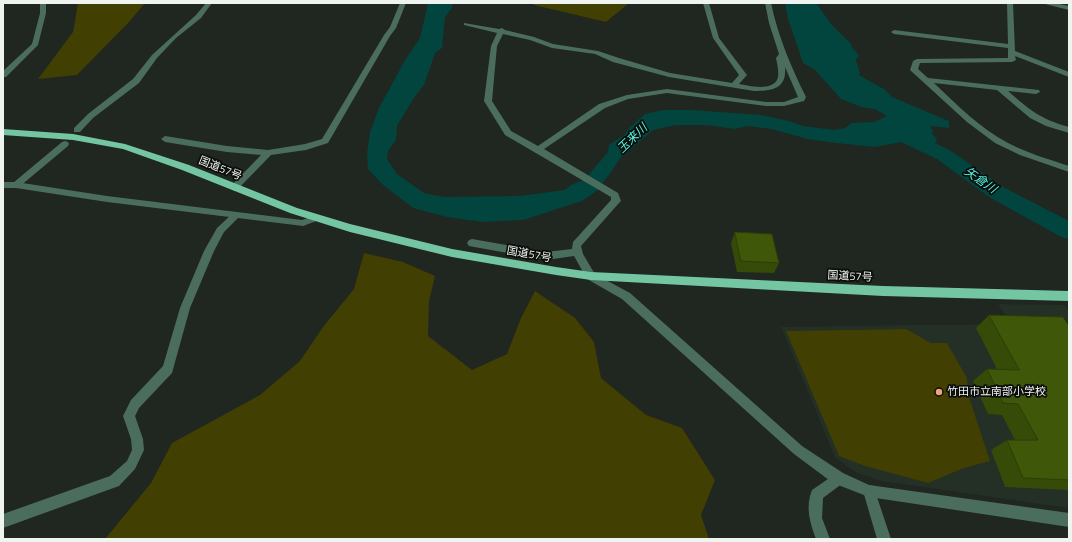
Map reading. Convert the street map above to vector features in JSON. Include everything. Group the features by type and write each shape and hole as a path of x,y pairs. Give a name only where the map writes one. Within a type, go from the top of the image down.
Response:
{"highway":[{"name":"国道57号","path":"3,132 68,136 122,146 167,160 234,188 316,218 367,233 447,252 556,272 591,276 883,291 1069,296"}],"street":[{"path":"3,75 35,45 43,13 43,3"},
{"path":"77,130 84,120 97,109 130,86 140,77 151,59 200,14 209,3"},
{"path":"165,139 227,149 268,153 306,148 319,144 325,140 387,35 393,28 404,3"},
{"path":"706,3 716,38 743,75 734,85"},
{"path":"537,150 602,106 627,97 667,91 766,104 784,104 801,99 802,97 792,77 772,24 768,3"},
{"path":"1010,3 1012,60 917,60 914,70 976,125 998,142 1026,155 1069,169"},
{"path":"1044,3 1065,6"},
{"path":"466,24 502,30 532,38 552,46 596,52 616,60 669,75 754,89 767,89 777,85 782,77 780,58 783,54"},
{"path":"502,30 494,46 488,101 508,133 609,190 614,195 616,201 576,246 577,252 591,276 626,296 798,450 838,478 869,491 1069,520"},
{"path":"894,32 1011,49 1069,75"},
{"path":"926,80 1036,92"},
{"path":"999,88 1033,116 1049,124 1069,130"},
{"path":"16,185 65,144"},
{"path":"234,188 268,153"},
{"path":"3,185 16,185 107,199 303,223 316,218"},
{"path":"3,520 22,516 114,481 131,465 138,450 137,439 129,416 135,404 168,370 185,308 209,251 220,230 236,215"},
{"path":"472,243 546,256 577,252"},
{"path":"823,539 814,518 818,495 838,478"},
{"path":"869,491 884,539"}],"shaded area":[{"path":"78,3 145,3 129,22 77,75 38,79 73,32"},
{"path":"534,3 629,3 606,22 534,5"},
{"path":"364,253 403,262 435,276 429,301 428,336 472,370 507,354 521,318 535,291 575,318 594,342 601,378 646,415 682,428 715,480 701,515 709,539 105,539 151,483 172,443 260,395 300,361 323,327 354,289"},
{"name":"竹田市立南部小学校","path":"998,304 1065,305 1069,311 1069,508 881,481 855,472 835,457 781,327 970,325 1009,321"},
{"path":"906,329 931,343 947,343 967,378 968,394 990,461 964,468 928,483 865,466 839,456 786,331"}],"water":[{"path":"428,3 453,3 452,8 445,17 442,48 435,53 424,85 415,96 397,126 396,140 388,151 387,159 397,174 424,193 444,197 519,196 565,190 571,185 585,179 608,152 609,145 624,135 630,127 645,114 663,110 692,110 761,115 789,121 803,126 835,130 845,128 852,123 874,122 887,116 875,109 861,107 841,99 815,70 803,63 788,19 785,3 805,4 815,8 821,18 823,26 833,35 835,43 849,46 859,56 852,63 855,73 884,89 892,97 949,121 949,128 930,126 934,133 924,129 920,134 908,141 875,147 808,139 771,129 748,126 734,129 707,125 676,125 653,130 620,158 603,182 601,188 582,201 523,220 482,222 447,217 413,208 382,184 368,169 367,154 370,132 379,108 405,60 420,38"}],"building":[{"path":"735,232 772,234 779,263 741,261"},
{"path":"989,315 1063,317 1069,326 1069,480 1023,478 1007,440 1038,440 1018,404 1003,403 987,369 1019,370"}],"waterway":[{"name":"玉来川","path":"809,3 827,28 843,44 852,73"},
{"name":"玉来川","path":"884,131 891,130 928,140 913,123 897,113"},
{"name":"矢倉川","path":"910,139 944,155 996,192 1069,231"}],"place":[{"name":"竹田市立南部小学校","path":"939,392"}]}
